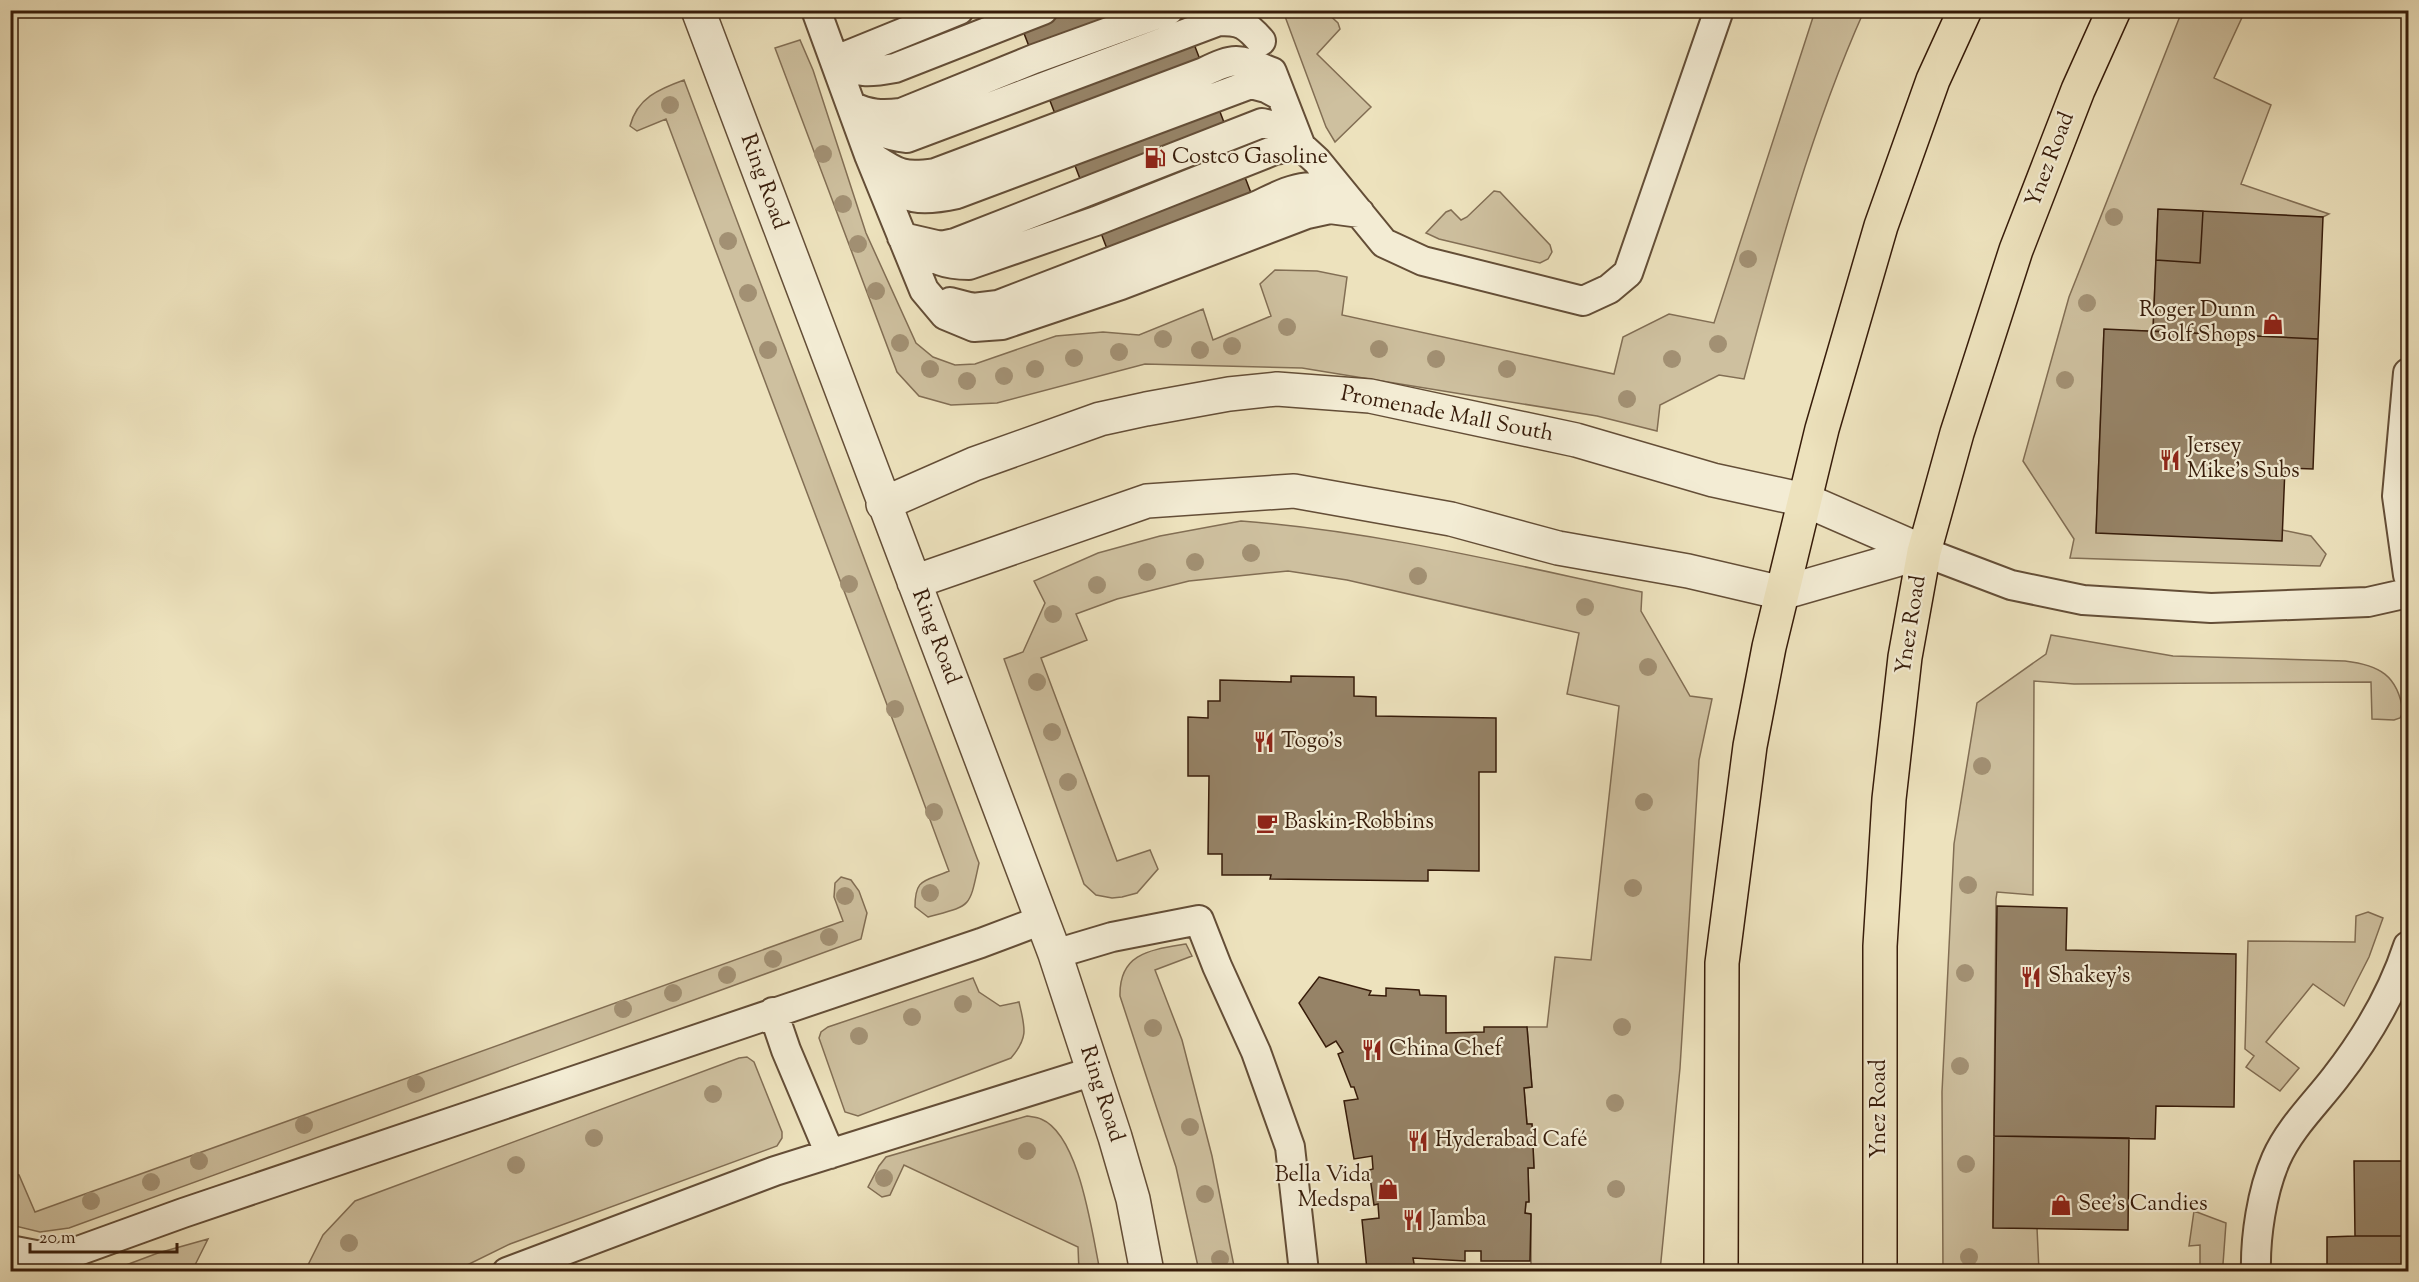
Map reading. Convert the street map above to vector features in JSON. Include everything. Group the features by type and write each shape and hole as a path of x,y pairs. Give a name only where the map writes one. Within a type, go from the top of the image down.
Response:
{"main road":[{"path":"1721,1272 1722,963 1750,746 1769,647 1822,429 1881,226 1933,80 1965,10"},
{"name":"Ynez Road","path":"1880,1272 1880,946 1886,844 1905,657 1924,552 1957,433 2016,250 2078,90 2114,10"}],"street":[{"name":"Ring Road","path":"698,10 1055,954 1133,1198 1147,1272"},
{"name":"Promenade Mall South","path":"883,504 974,464 1100,419 1229,394 1277,389 1382,398 1576,441 1713,480 1805,500 1924,552"},
{"path":"914,582 1147,501 1294,491 1451,519 1558,548 1682,570 1782,593 1924,552"}],"lane":[{"path":"836,60 959,10"},
{"path":"836,60 854,70 875,72 895,68 1043,10"},
{"path":"854,112 879,115 901,113 1169,10"},
{"path":"902,237 941,246 955,243 1262,123 1280,127 1317,161 1384,243 1423,261 1583,301 1609,289 1628,273 1719,10"},
{"path":"816,11 836,60 869,155 924,290 945,315 974,327 1002,325 1121,285 1307,214 1330,209 1360,213"},
{"path":"854,112 870,128 891,136 907,138 1219,21 1236,21 1249,27 1253,22"},
{"path":"1253,22 1301,146"},
{"path":"869,155 900,174 915,176 935,172 1204,72 1227,61 1245,61 1276,84"},
{"path":"2409,373 2397,496 2409,575"},
{"path":"1924,552 2012,585 2083,600 2211,608 2368,602 2409,593"},
{"path":"10,1250 56,1259 195,1209 981,943 1042,920"},
{"path":"1055,954 1112,937 1199,920 1217,966 1257,1052 1290,1147 1304,1272"},
{"path":"2256,1272 2255,1246 2265,1197 2276,1160 2290,1134 2338,1075 2374,1023 2396,981 2409,946"},
{"path":"773,1012 786,1050 830,1154"},
{"path":"507,1272 775,1171 1094,1071"}],"shaded area":[{"path":"1283,11 1325,11 1338,23 1340,29 1317,54 1371,107 1335,142 1326,127"},
{"path":"1815,11 1864,11 1828,100 1797,192 1744,379 1719,375 1660,405 1657,431 1597,416 1302,368 1145,364 997,403 951,405 919,396 897,372 775,48 800,40 813,70 866,233 916,343 933,357 955,365 975,364 1056,336 1103,332 1139,335 1203,309 1213,340 1271,316 1260,284 1275,270 1317,271 1347,277 1342,315 1614,374 1623,337 1669,314 1714,323"},
{"path":"2182,11 2245,11 2214,78 2271,105 2241,184 2329,214 2323,217 2158,210 2153,331 2104,330 2096,532 2282,530 2311,536 2326,554 2320,566 2070,558 2074,539 2023,461 2069,297"},
{"path":"684,80 979,863 970,897 961,907 953,910 928,917 915,907 919,885 949,871 666,119 637,131 630,126 638,108 650,96"},
{"path":"1494,191 1500,192 1550,245 1552,252 1548,259 1540,263 1439,239 1426,233 1446,212 1451,210 1461,220 1467,217"},
{"path":"1241,521 1392,540 1642,592 1641,611 1690,696 1712,699 1699,760 1680,1068 1660,1271 1531,1271 1531,1215 1525,1213 1526,1202 1529,1201 1528,1168 1534,1168 1532,1124 1527,1124 1524,1088 1532,1087 1527,1027 1547,1027 1555,957 1591,960 1619,706 1567,694 1579,633 1347,580 1288,571 1189,581 1117,599 1076,614 1087,640 1041,658 1117,861 1150,850 1158,869 1137,893 1122,897 1096,895 1084,884 1004,659 1023,652 1045,603 1034,581 1098,553 1160,536"},
{"path":"2051,635 2173,656 2345,661 2368,665 2385,674 2397,689 2403,712 2400,718 2394,720 2372,719 2371,682 2074,684 2034,681 2033,895 1997,892 1996,899 1993,1227 2037,1228 2039,1271 1943,1272 1942,1092 1954,844 1977,703 2046,654"},
{"path":"841,877 851,880 859,891 867,913 861,939 69,1228 40,1232 11,1225 11,1173 19,1175 35,1212 843,921 834,897 835,883"},
{"path":"2368,912 2383,918 2369,957 2344,1006 2313,984 2266,1042 2299,1068 2280,1091 2246,1067 2254,1056 2245,1049 2248,941 2355,942 2356,916"},
{"path":"1186,944 1192,956 1155,970 1182,1040 1212,1156 1235,1271 1199,1271 1176,1167 1120,996 1121,982 1131,962 1149,952"},
{"path":"973,978 979,992 1000,1006 1019,1002 1024,1032 1021,1044 1011,1058 858,1116 845,1112 819,1038 821,1032 828,1027"},
{"path":"747,1057 754,1062 782,1132 782,1138 777,1146 510,1244 455,1271 305,1271 323,1235 355,1201 739,1058"},
{"path":"1027,1116 1041,1119 1054,1129 1066,1144 1082,1187 1100,1271 1079,1271 1078,1247 904,1165 890,1195 882,1197 868,1187 886,1157"},
{"path":"2194,1211 2226,1223 2223,1264 2218,1271 2206,1271 2200,1268 2200,1245 2189,1246"},
{"path":"208,1239 192,1271 110,1271 158,1253"}],"building":[{"name":"Costco Gasoline","path":"1015,10 1181,10 1256,206 1126,298"},
{"path":"2158,209 2203,211 2200,263 2156,260"},
{"path":"2158,209 2323,217 2318,339 2153,331"},
{"path":"2104,329 2318,339 2313,469 2285,468 2282,541 2096,533"},
{"path":"1291,676 1354,677 1354,696 1376,697 1376,716 1496,718 1496,772 1479,772 1479,871 1428,870 1428,881 1270,879 1271,875 1222,875 1222,854 1208,854 1209,776 1188,776 1188,717 1208,718 1208,701 1220,701 1220,680 1291,682"},
{"path":"1997,906 2067,908 2066,950 2236,954 2234,1107 2156,1106 2155,1139 1994,1136"},
{"path":"1319,977 1371,991 1369,995 1386,996 1386,988 1419,990 1420,995 1446,996 1446,1033 1484,1032 1484,1027 1527,1027 1532,1087 1524,1088 1527,1124 1532,1124 1534,1168 1528,1168 1529,1202 1526,1202 1525,1213 1531,1214 1530,1261 1481,1261 1481,1251 1465,1251 1465,1261 1413,1258 1415,1269 1367,1270 1362,1220 1379,1218 1378,1204 1374,1205 1369,1170 1373,1169 1372,1156 1354,1159 1344,1101 1358,1099 1338,1054 1343,1052 1336,1041 1326,1047 1299,1003"},
{"name":"See's Candies","path":"1994,1136 2129,1138 2128,1230 1993,1228"},
{"path":"2354,1161 2408,1161 2408,1236 2355,1236"},
{"path":"2408,1236 2408,1272 2327,1272 2327,1237"}],"place":[{"name":"Costco Gasoline","path":"1155,158"},
{"name":"Roger Dunn Golf Shops","path":"2273,324"},
{"name":"Jersey Mike's Subs","path":"2170,460"},
{"name":"Togo's","path":"1264,742"},
{"name":"Baskin-Robbins","path":"1267,823"},
{"name":"Shakey's","path":"2031,977"},
{"name":"China Chef","path":"1372,1050"},
{"name":"Hyderabad Café","path":"1418,1141"},
{"name":"Bella Vida Medspa","path":"1388,1189"},
{"name":"See's Candies","path":"2061,1205"},
{"name":"Jamba","path":"1413,1220"}]}
